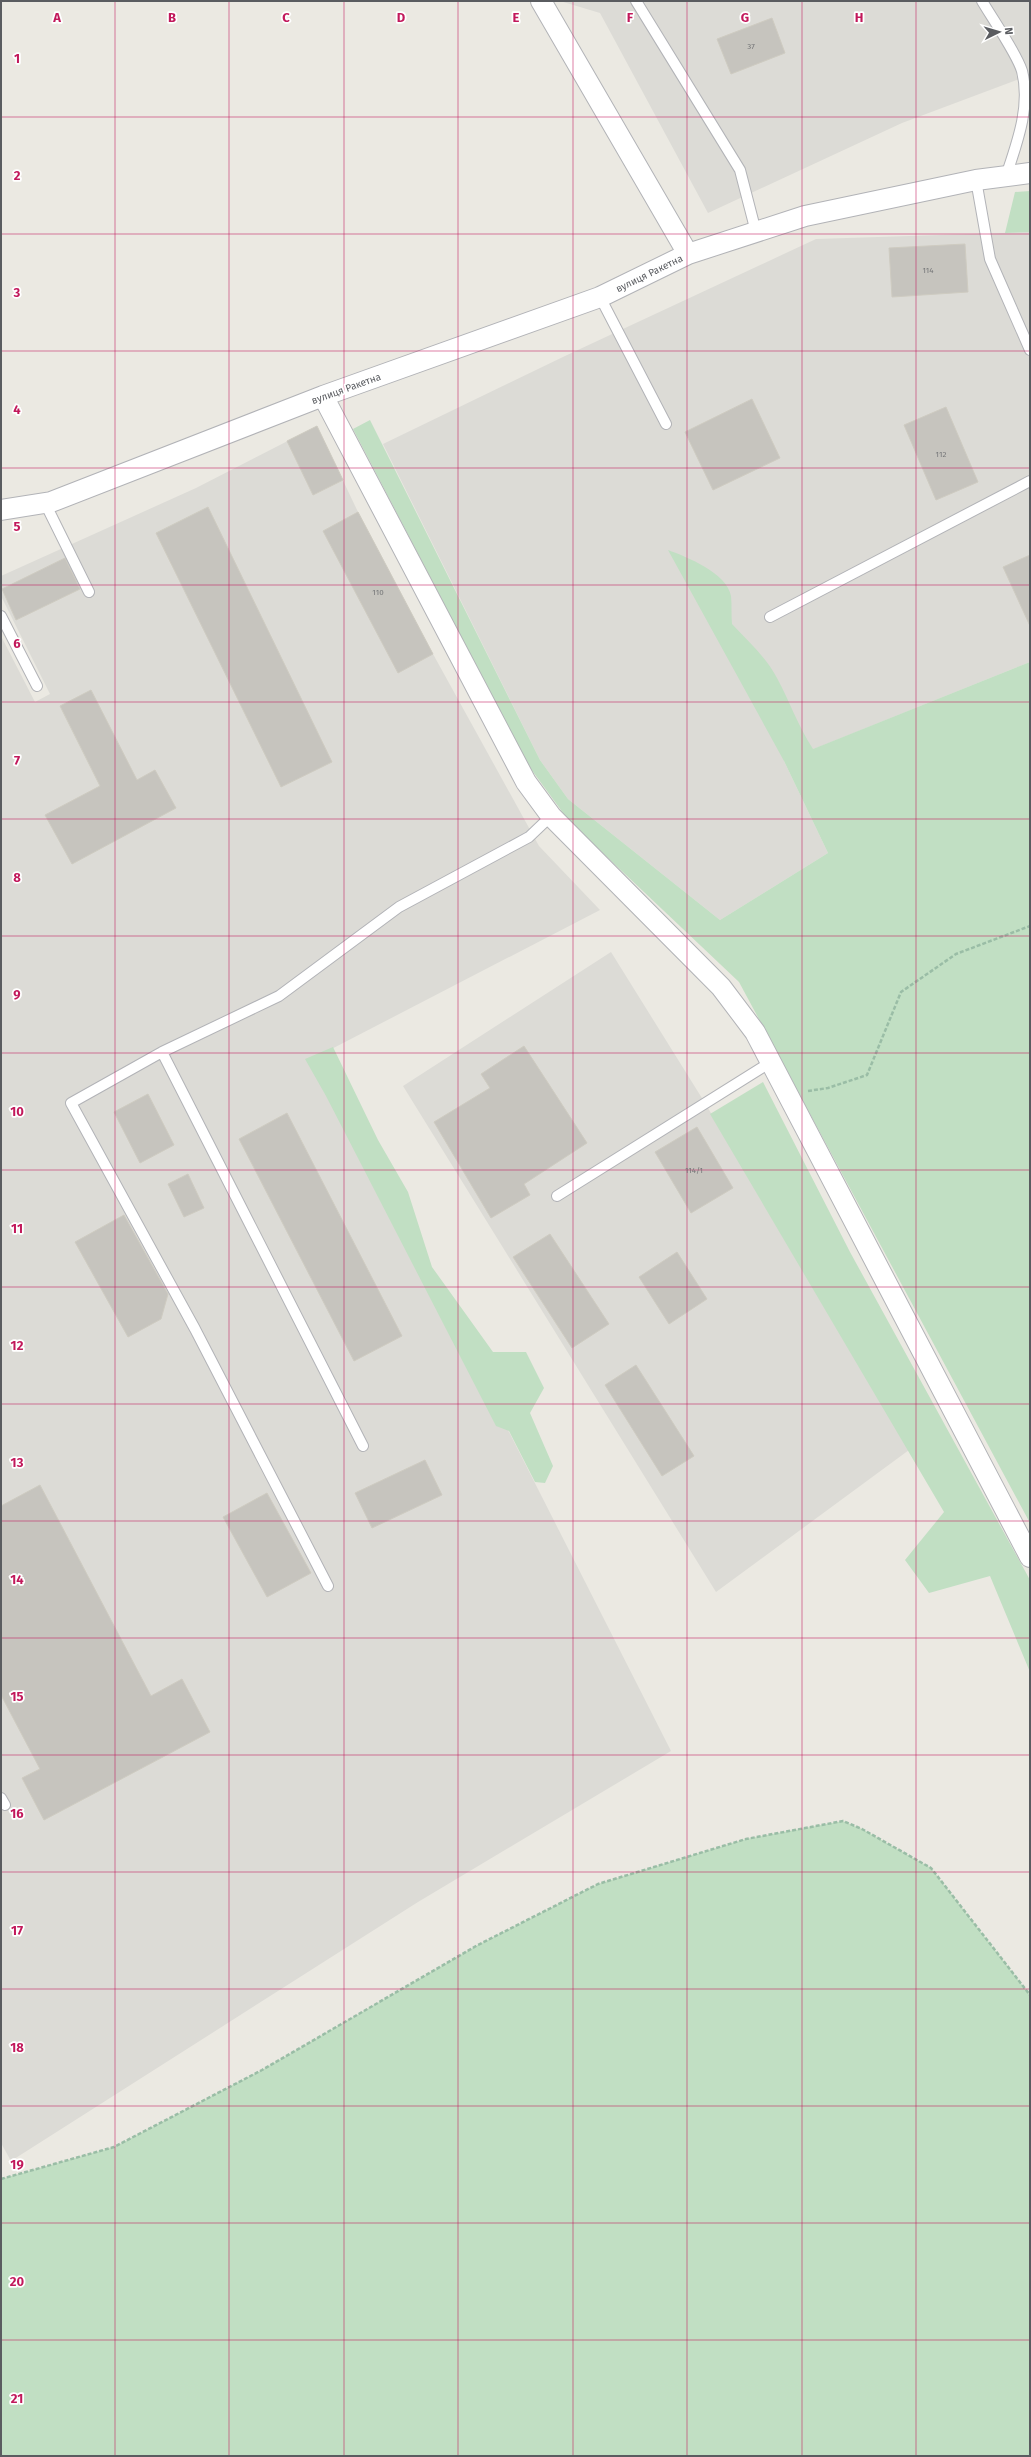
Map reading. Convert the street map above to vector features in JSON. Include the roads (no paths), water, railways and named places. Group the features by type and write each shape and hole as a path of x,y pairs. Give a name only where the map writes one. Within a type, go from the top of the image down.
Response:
{"street":[{"path":"541,1 688,254"},
{"name":"вулиця Ракетна","path":"1,510 45,503 323,396 600,297 688,254 805,216 976,180 1030,174"},
{"path":"323,396 526,782 551,816 721,987 755,1032 1030,1556"}],"lane":[{"path":"636,1 740,170 756,232"},
{"path":"982,1 1022,70 1026,91 1025,108 1006,176"},
{"path":"976,180 990,259 1030,350"},
{"path":"600,297 666,424"},
{"path":"770,617 1030,481"},
{"path":"45,503 89,592"},
{"path":"1,616 37,686"},
{"path":"328,1586 196,1329 71,1103 162,1052 279,996 399,907 529,837 551,816"},
{"path":"162,1052 363,1446"},
{"path":"557,1196 771,1062"}]}
